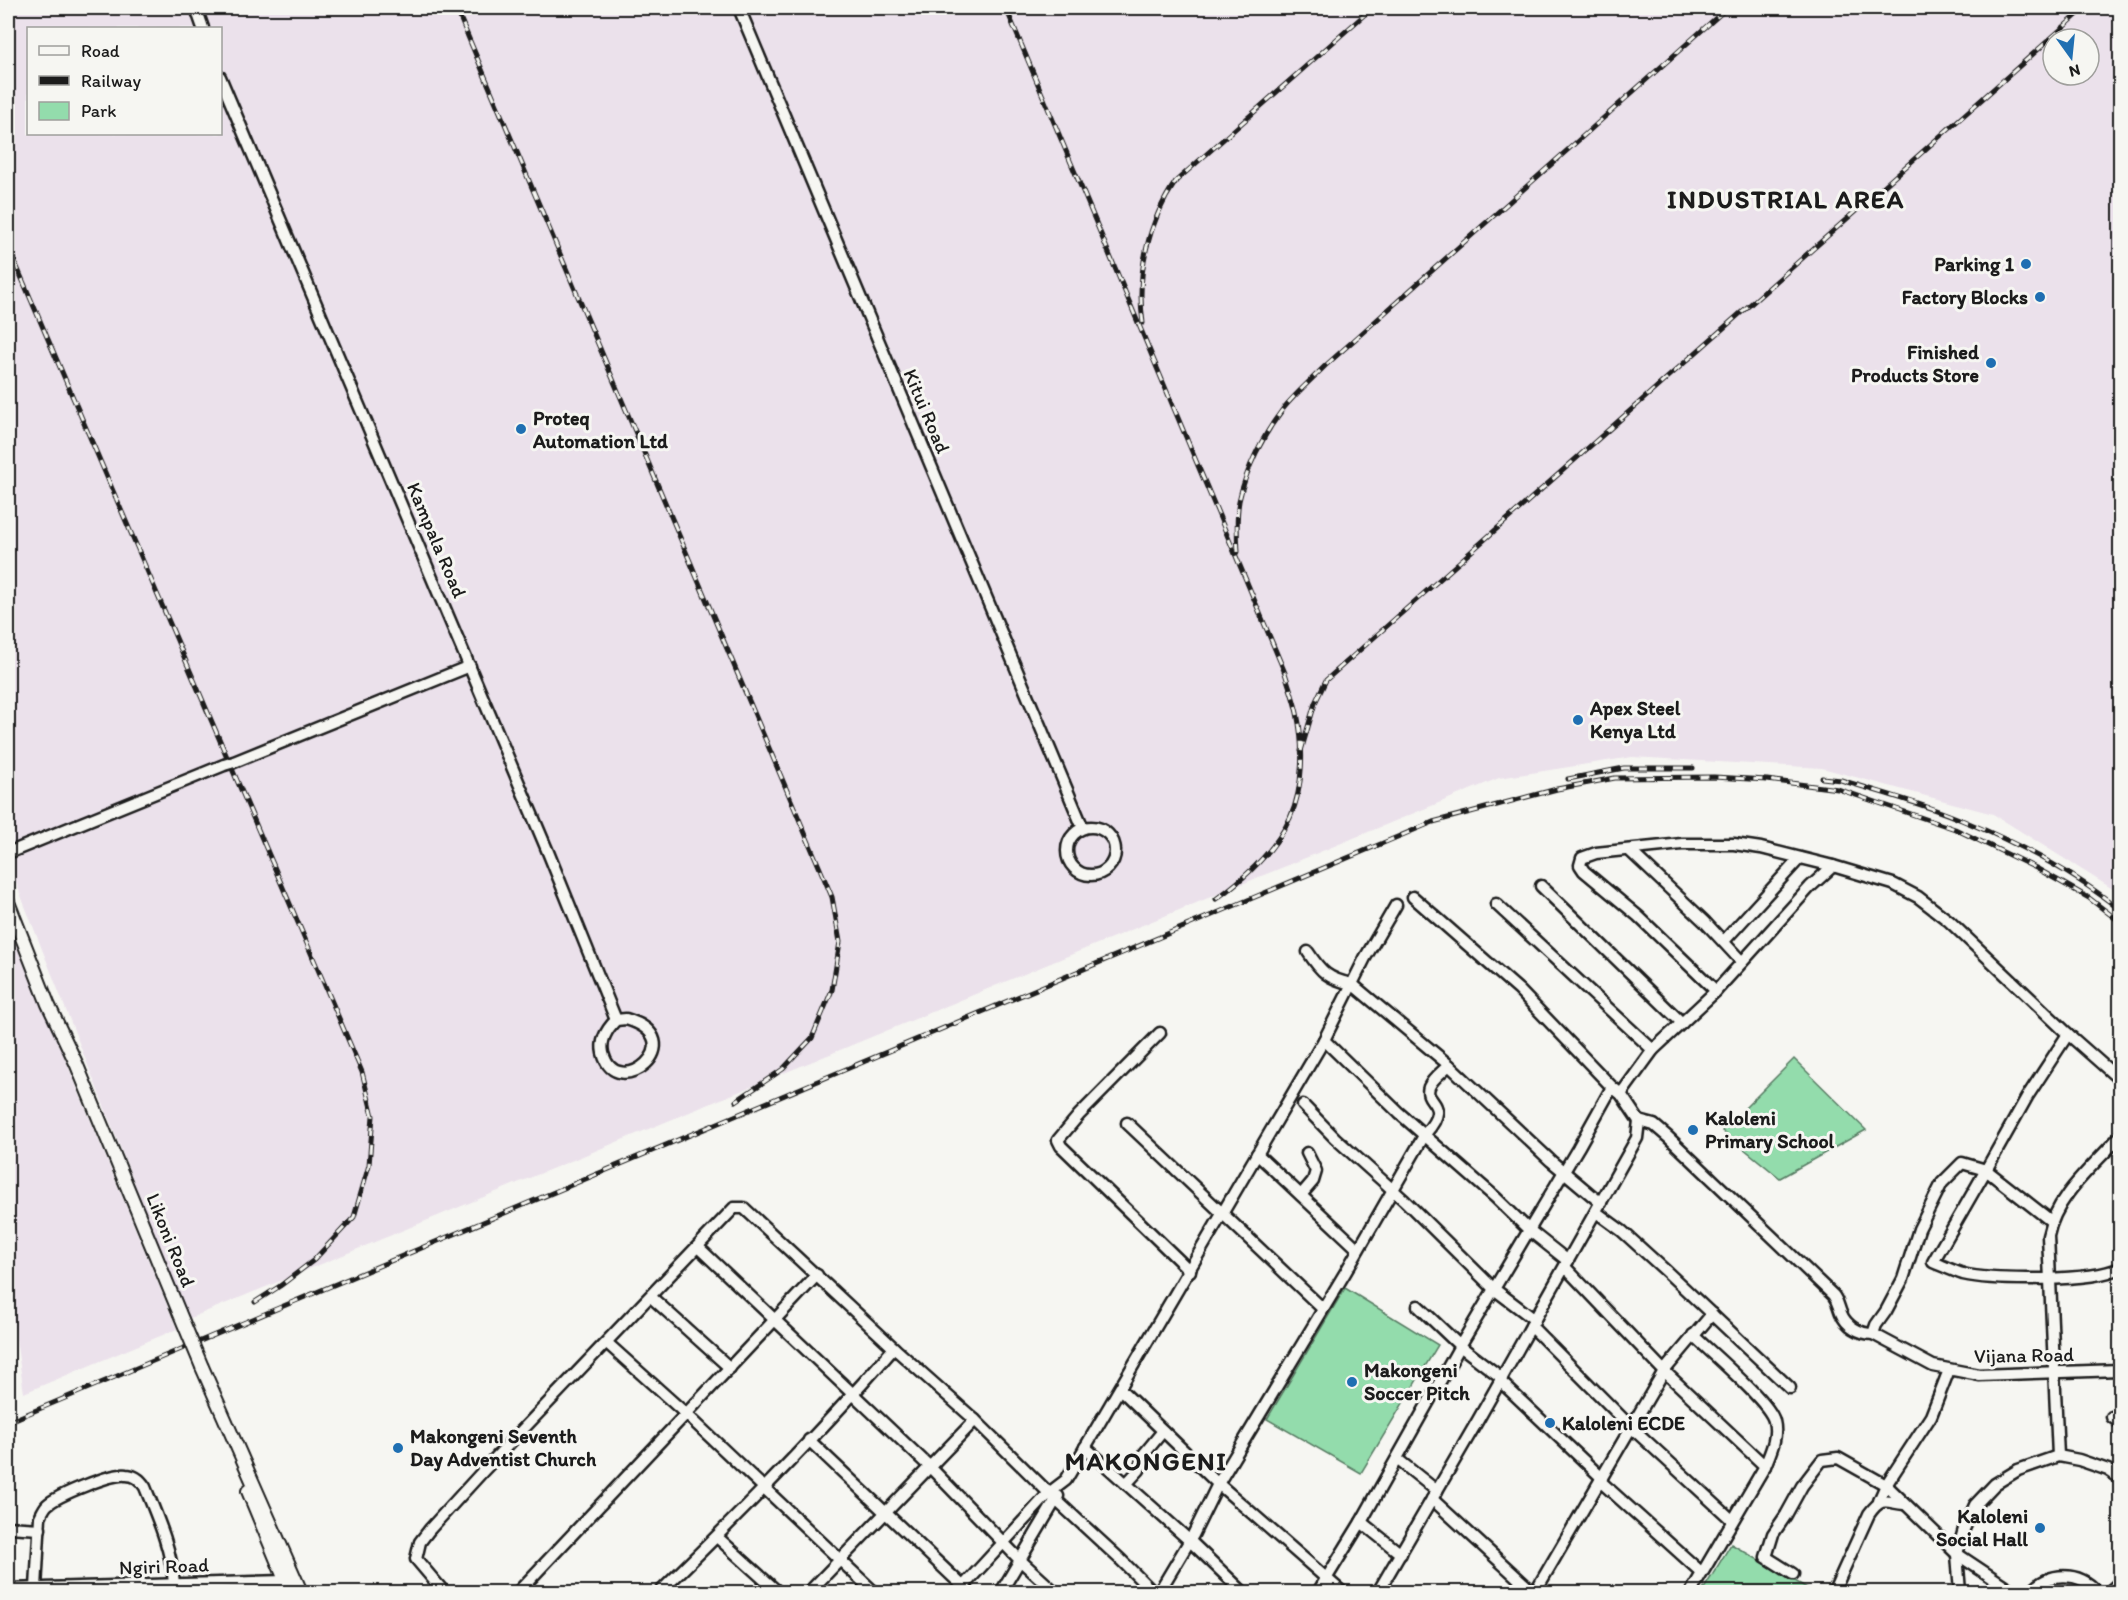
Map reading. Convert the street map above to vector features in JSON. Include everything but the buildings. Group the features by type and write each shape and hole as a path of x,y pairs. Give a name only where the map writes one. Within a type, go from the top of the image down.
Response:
{"street":[{"path":"196,8 203,27"},
{"name":"Kitui Road","path":"739,8 1083,828"},
{"name":"Kampala Road","path":"222,81 470,666 616,1020"},
{"path":"8,853 470,666"},
{"path":"1093,827 1104,830 1114,842 1115,858 1101,873 1090,875 1080,872 1073,867 1068,858 1067,848 1070,839 1083,828 1093,827"},
{"path":"1716,991 1638,916 1584,871 1580,865 1582,858 1590,854 1682,844 1717,843 1761,848 1893,884 1928,905 2121,1080"},
{"path":"1629,850 1724,941 1742,962"},
{"path":"1724,941 1800,858"},
{"path":"1621,1094 1653,1050 1716,991 1810,887 1833,866"},
{"path":"1541,886 1682,1023"},
{"path":"1378,1593 1599,1208 1637,1138 1639,1121 1621,1094 1519,990 1413,897"},
{"name":"Likoni Road","path":"8,902 48,1004 76,1063 177,1312"},
{"path":"1496,904 1653,1050"},
{"path":"809,1440 964,1590 1004,1543 1053,1497 1066,1480 1324,1040 1365,958 1396,905"},
{"name":"Likoni Road","path":"8,914 200,1367 288,1587"},
{"path":"1308,952 1319,970 1338,981 1352,984 1449,1065 1790,1388"},
{"path":"626,1019 645,1027 651,1034 654,1043 653,1053 643,1068 634,1072 615,1070 603,1055 604,1036 616,1020 626,1019"},
{"path":"1160,1033 1078,1115 1058,1140 1061,1146 1190,1271"},
{"path":"2068,1034 2027,1097 1933,1262 1961,1273 1977,1276 2051,1278 2104,1274 2121,1268"},
{"path":"1324,1040 1399,1113 1567,1264 1664,1371 1765,1466"},
{"path":"1159,1593 1190,1541 1218,1484 1433,1124 1438,1114 1429,1094 1430,1086 1449,1065"},
{"path":"1318,1593 1612,1087"},
{"path":"1303,1105 1335,1138 1533,1323 1630,1427 1732,1520"},
{"name":"Vijana Road","path":"1639,1121 1654,1125 1668,1137 1774,1238 1833,1295 1839,1303 1843,1316 1856,1330 1865,1334 1873,1334 1933,1366 1979,1375 2121,1370"},
{"path":"1127,1123 1322,1308"},
{"path":"2058,1456 2048,1236 2051,1221 2060,1203 2121,1136"},
{"path":"1302,1195 1316,1171 1307,1153"},
{"path":"1257,1154 1358,1249"},
{"path":"1873,1334 1903,1280 1919,1229 1942,1183 1962,1163 1986,1170 2051,1221"},
{"path":"444,1593 416,1559 420,1542 484,1470 734,1208 739,1207 744,1208 975,1420 1153,1593"},
{"path":"698,1247 930,1467 1055,1593"},
{"path":"518,1593 817,1275"},
{"path":"651,1297 730,1368"},
{"path":"1418,1306 1460,1346 1501,1380 1601,1480 1702,1573"},
{"path":"1397,1459 1534,1593 1664,1371 1712,1314"},
{"path":"1691,1593 1765,1466 1774,1446 1776,1431 1771,1412 1693,1335"},
{"path":"607,1343 686,1414 874,1593"},
{"path":"660,1593 764,1488 894,1348"},
{"name":"Likoni Road","path":"200,1367 301,1593"},
{"path":"1834,1591 1869,1514 1880,1501 1886,1485 1931,1416 1949,1370"},
{"path":"1120,1389 1218,1484 1342,1593"},
{"path":"809,1593 975,1420"},
{"path":"1126,1484 1140,1470 1144,1454 1163,1431"},
{"path":"1085,1447 1190,1541 1243,1593"},
{"path":"1960,1593 1957,1554 1975,1505 1995,1484 2018,1470 2058,1456 2079,1460 2108,1470 2121,1478"},
{"path":"1793,1574 1771,1561 1766,1555 1773,1534 1802,1486 1822,1460 1838,1458 1886,1485 1957,1554 2014,1593"},
{"path":"36,1587 40,1517 48,1504 67,1493 122,1474 140,1479 145,1487 170,1551 174,1583"},
{"path":"1001,1593 1021,1560 1053,1497"},
{"path":"1880,1501 1904,1504"},
{"path":"1361,1522 1401,1554"},
{"path":"8,1527 40,1529"},
{"path":"717,1537 778,1593"},
{"path":"2031,1593 2044,1580 2055,1576 2085,1581 2097,1593"},
{"path":"2109,1593 2121,1582"},
{"name":"Ngiri Road","path":"8,1589 36,1587 94,1589 174,1583 288,1587"}],"shaded area":[{"path":"8,8 2120,8 2120,897 2111,888 1993,814 1822,768 1632,757 1499,778 188,1319 8,863"},
{"path":"8,921 177,1329 24,1393 8,1286"}],"green space":[{"path":"1794,1059 1866,1130 1780,1178 1722,1131"},
{"name":"Makongeni Soccer Pitch","path":"1345,1288 1438,1345 1361,1473 1267,1419"},
{"path":"1731,1544 1814,1592 1702,1592"}],"railway":[{"path":"456,8 832,897 840,942 832,990 812,1038 783,1069 736,1101"},
{"path":"1006,8 1285,673 1296,708 1302,752 1298,793 1290,818 1268,853 1238,882 1216,899"},
{"path":"1143,323 1141,286 1146,249 1158,214 1176,181 1372,8"},
{"path":"1238,552 1238,507 1246,477 1262,441 1288,403 1325,366 1727,8"},
{"path":"1301,751 1315,703 1326,680 2085,8"},
{"path":"8,246 362,1072 373,1116 369,1165 354,1217 314,1260 255,1302"},
{"path":"1568,779 1624,768 1693,768"},
{"path":"8,1422 1433,822 1557,789 1615,778 1714,777 1767,780 1838,789 1955,829 2036,868 2089,898 2120,922"},
{"path":"1822,778 1841,780 1903,799 1985,830 2065,871 2120,910"}],"place":[{"name":"Parking 1","path":"2026,264"},
{"name":"Factory Blocks","path":"2040,297"},
{"name":"Finished Products Store","path":"1991,363"},
{"name":"Proteq Automation Ltd","path":"521,429"},
{"name":"Apex Steel Kenya Ltd","path":"1578,720"},
{"name":"Kaloleni Primary School","path":"1693,1130"},
{"name":"Makongeni Soccer Pitch","path":"1352,1382"},
{"name":"Kaloleni ECDE","path":"1550,1423"},
{"name":"Makongeni Seventh Day Adventist Church","path":"398,1448"},
{"name":"Kaloleni Social Hall","path":"2040,1528"}],"district":[{"name":"INDUSTRIAL AREA","path":"1786,199"},
{"name":"MAKONGENI","path":"1146,1461"}]}
